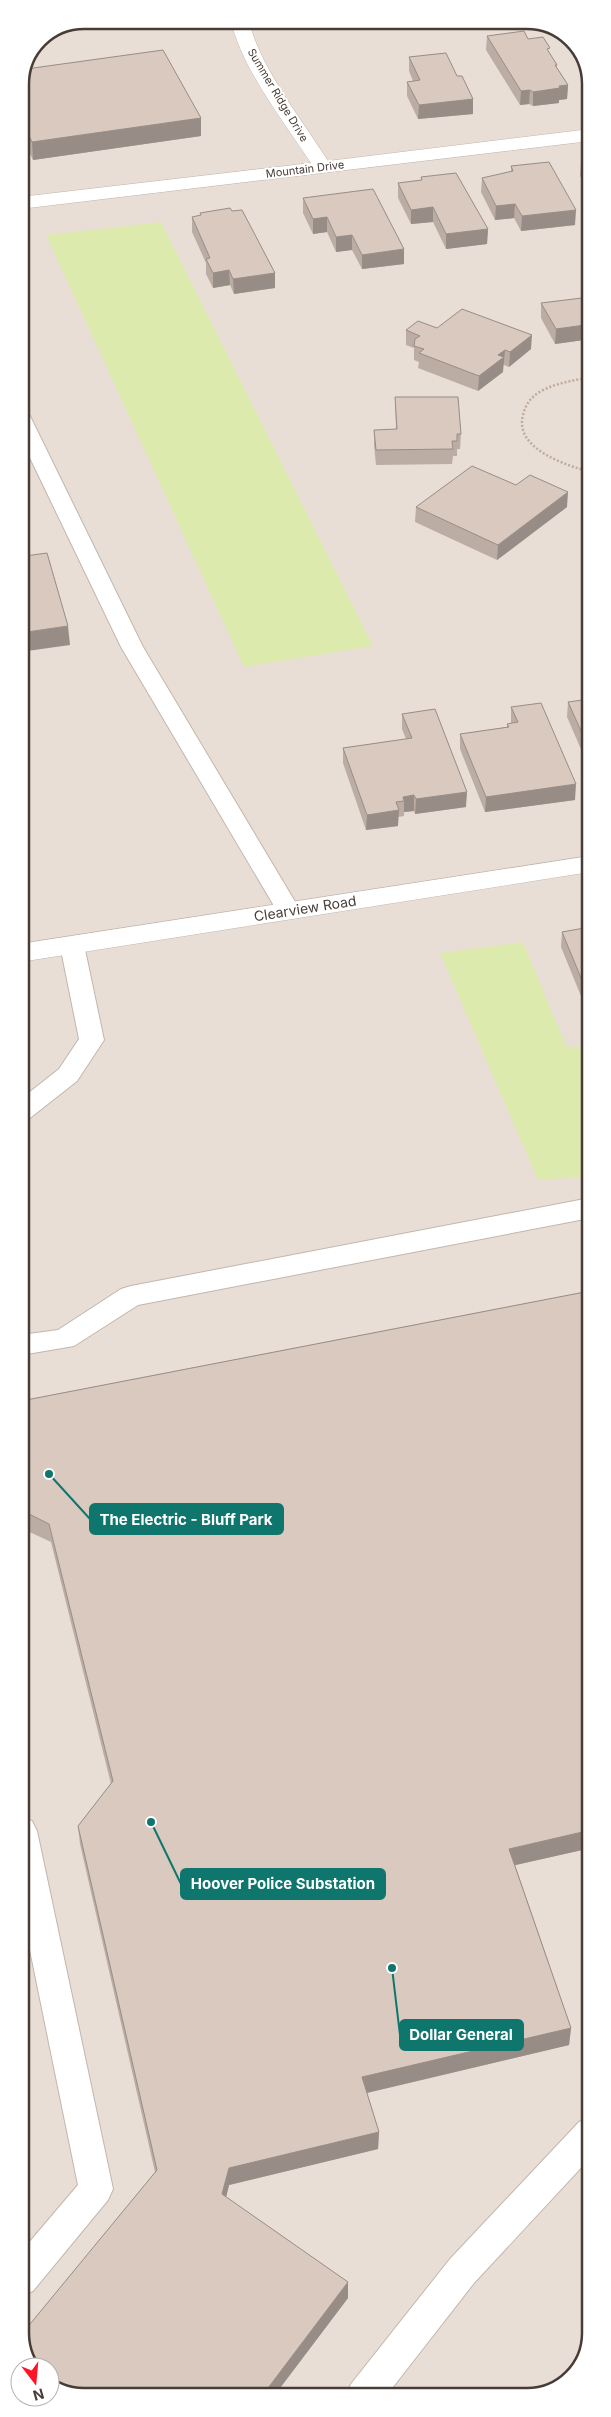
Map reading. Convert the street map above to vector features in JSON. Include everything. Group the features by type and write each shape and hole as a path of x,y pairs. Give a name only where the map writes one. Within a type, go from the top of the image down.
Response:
{"street":[{"name":"Summer Ridge Drive","path":"241,29 251,52 323,167"},
{"name":"Mountain Drive","path":"29,202 582,136"},
{"name":"Clearview Road","path":"29,952 582,865"}],"lane":[{"path":"29,435 132,647 288,910"},
{"path":"29,1105 68,1075 92,1040 72,945"},
{"path":"29,1344 64,1339 131,1296 582,1210"},
{"path":"29,1869 96,2189 29,2269"},
{"path":"370,2388 462,2271 582,2143"}],"path":[{"path":"582,379 566,382 537,393 527,402 521,419 523,433 530,444 542,455 582,471"}],"shaded area":[{"path":"84,29 538,30 558,38 571,50 578,63 582,84 581,2344 575,2361 563,2375 548,2384 527,2388 80,2388 69,2386 60,2377 60,2357 37,2357 33,2354 29,2333 30,73 38,53 53,38 73,30"}],"green space":[{"path":"161,222 373,646 244,667 46,235"},
{"path":"523,942 566,1046 582,1048 582,1177 538,1180 440,953"}],"building":[{"path":"524,31 528,39 543,37 550,48 547,49 557,65 555,65 568,85 533,92 530,90 521,91 487,36"},
{"path":"163,50 201,118 32,142 29,136 29,84 31,68"},
{"path":"446,53 457,76 462,76 473,99 419,105 407,82 420,80 409,57"},
{"path":"549,162 576,210 522,216 515,204 496,206 482,178 513,171 511,166"},
{"path":"456,173 488,229 446,234 433,207 411,210 398,183 422,180 421,177"},
{"path":"373,189 404,249 362,255 352,235 336,237 327,217 313,219 303,198"},
{"path":"230,208 232,211 242,210 275,273 233,279 229,270 213,273 206,259 210,258 192,217 201,215 200,213"},
{"path":"582,298 582,325 556,329 541,303"},
{"path":"462,309 532,335 510,352 505,350 498,355 504,357 479,376 419,353 424,349 414,346 415,339 420,336 406,330 418,321 437,328"},
{"path":"395,397 458,397 461,434 457,434 457,441 452,441 453,449 376,450 374,430 397,429"},
{"path":"472,466 516,485 530,475 568,492 498,545 416,507"},
{"path":"47,553 68,626 29,632 29,555"},
{"path":"582,700 582,733 568,702"},
{"path":"541,703 576,784 486,797 460,734 509,727 507,724 518,722 511,707"},
{"path":"435,709 467,792 416,799 414,795 403,797 404,801 396,802 399,810 367,815 343,748 412,738 402,714"},
{"path":"582,928 582,980 562,932"},
{"path":"582,1293 582,1832 509,1849 571,2028 362,2077 379,2132 229,2168 222,2194 348,2282 268,2388 80,2388 60,2383 60,2357 34,2357 30,2344 29,2325 157,2170 78,1826 113,1781 49,1524 29,1514 29,1399"}],"place":[{"name":"The Electric - Bluff Park","path":"49,1474"},
{"name":"Hoover Police Substation","path":"151,1822"},
{"name":"Dollar General","path":"392,1968"}]}
